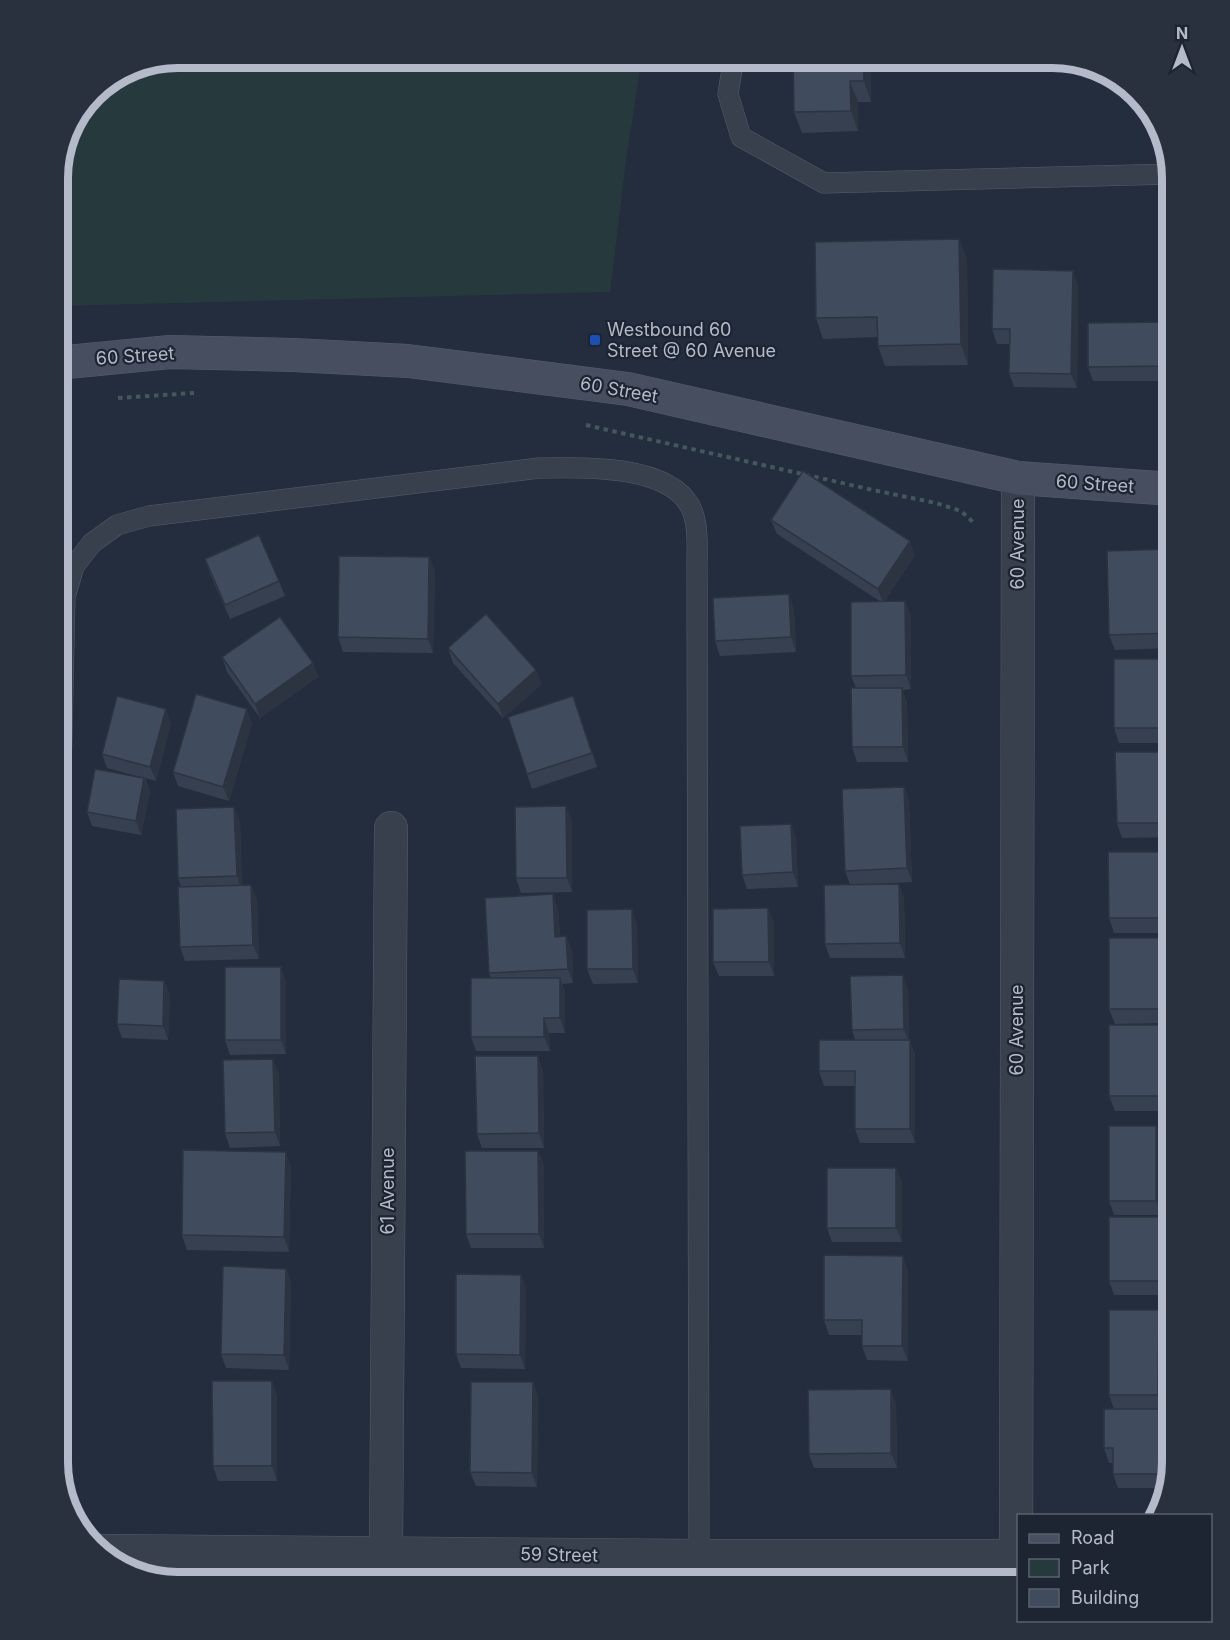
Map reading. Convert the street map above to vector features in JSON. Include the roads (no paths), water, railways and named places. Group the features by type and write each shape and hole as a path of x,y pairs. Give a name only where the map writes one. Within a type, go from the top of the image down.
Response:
{"main road":[{"name":"60 Street","path":"68,362 170,352 283,354 408,362 521,375 628,389 1018,478 1162,488"}],"street":[{"name":"60 Avenue","path":"1017,1514 1018,478"},
{"name":"61 Avenue","path":"386,1553 391,828"},
{"name":"59 Street","path":"112,1551 699,1556 1017,1565"}],"lane":[{"path":"732,68 728,94 741,137 824,183 1162,174"},
{"path":"68,587 74,566 92,543 117,525 149,516 539,468 584,467 621,470 655,479 679,492 690,507 697,532 698,566 699,1556"}],"place":[{"name":"Westbound 60 Street @ 60 Avenue","path":"595,340"}]}
